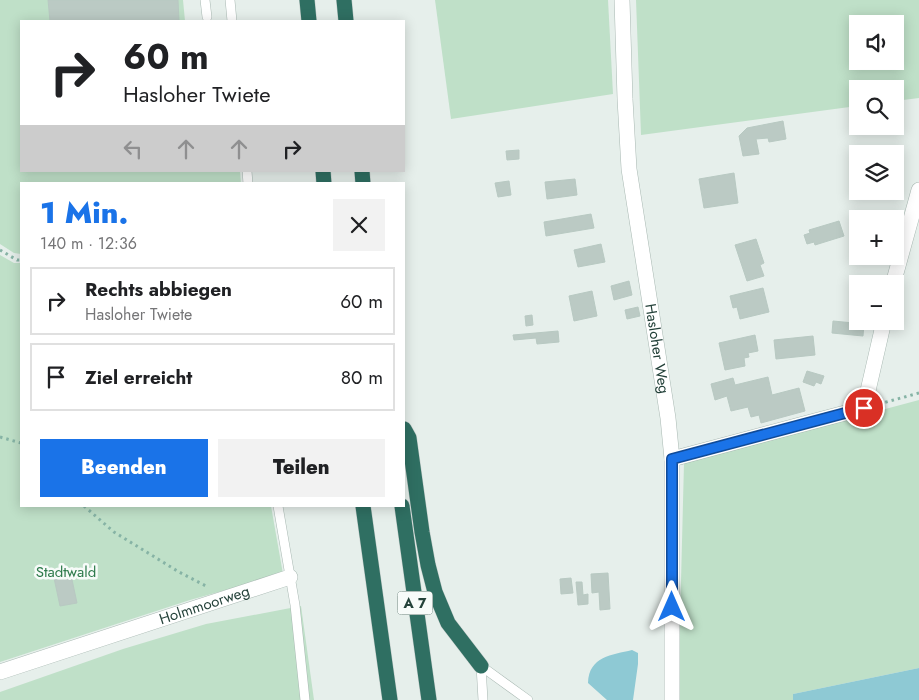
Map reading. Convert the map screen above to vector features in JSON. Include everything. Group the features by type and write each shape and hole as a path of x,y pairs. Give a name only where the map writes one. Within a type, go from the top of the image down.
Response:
{"highway":[{"path":"307,0 309,20"},
{"path":"344,0 346,20"},
{"path":"405,431 409,438 428,565 435,592 448,623 481,666"},
{"name":"A 7","path":"363,507 390,700"},
{"name":"A 7","path":"402,507 429,700"}],"street":[{"name":"Hasloher Weg","path":"622,0 629,169 668,418 672,459 672,700"},
{"path":"895,275 919,190"},
{"path":"672,459 864,408 882,330"},
{"name":"Holmmoorweg","path":"0,672 290,577"}],"lane":[{"path":"205,0 207,17"},
{"path":"230,0 232,20"},
{"path":"278,507 290,577 305,700"},
{"path":"481,666 483,700"},
{"path":"481,666 528,700"}],"path":[{"path":"0,250 20,260"},
{"path":"864,408 919,393"},
{"path":"0,437 20,443"},
{"path":"85,507 114,532 179,572 227,597"}],"green space":[{"path":"0,0 183,0 185,20 20,20 20,172 240,172 241,182 20,182 20,254 14,253 0,244"},
{"path":"435,0 608,0 613,94 451,119"},
{"path":"636,0 919,0 919,98 904,100 904,80 849,80 849,107 641,135"},
{"name":"Stadtwald","path":"0,255 14,263 20,263 20,507 271,507 283,574 190,600 0,662"},
{"path":"919,400 919,668 793,694 793,700 678,700 684,463"},
{"path":"301,606 314,700 0,700 0,692 123,649 206,624"}],"water":[{"path":"632,650 638,653 633,700 607,700 588,683 592,667 603,658"},
{"path":"919,668 919,700 793,700 793,694"}],"building":[{"path":"48,0 178,0 179,20 50,20"},
{"path":"783,121 786,139 769,142 768,138 756,139 759,154 743,156 739,136 747,128"},
{"path":"519,150 519,159 507,160 506,151"},
{"path":"734,173 738,203 704,208 699,179"},
{"path":"575,179 577,195 547,199 545,182"},
{"path":"509,181 511,195 498,197 495,183"},
{"path":"591,214 594,228 546,236 544,222"},
{"path":"839,221 844,236 815,245 814,242 807,244 804,235 810,233 809,230"},
{"path":"756,239 764,263 760,265 764,276 747,281 735,245"},
{"path":"601,244 605,262 578,267 574,250"},
{"path":"629,281 632,295 614,300 611,286"},
{"path":"763,288 769,312 740,319 737,307 733,308 730,296"},
{"path":"592,291 597,316 574,321 569,296"},
{"path":"638,307 640,316 627,319 625,310"},
{"path":"532,315 533,325 526,326 525,316"},
{"path":"833,321 849,323 849,330 864,330 863,336 832,333"},
{"path":"558,331 559,342 537,344 536,338 514,340 513,335"},
{"path":"755,335 758,351 748,353 749,357 744,358 745,366 725,370 719,343"},
{"path":"813,336 815,355 776,359 774,340"},
{"path":"807,371 824,376 821,384 816,382 814,386 803,382"},
{"path":"768,377 772,395 799,388 805,411 761,423 759,415 751,417 748,407 731,411 727,396 715,400 711,384 733,378 735,385"},
{"path":"608,573 610,609 600,610 599,592 592,593 591,574"},
{"path":"71,575 77,603 60,606 54,578"},
{"path":"571,578 573,593 561,594 560,579"},
{"path":"576,582 582,582 583,595 588,594 588,604 578,605"}],"route":[{"path":"672,607 672,459 864,408"}]}
